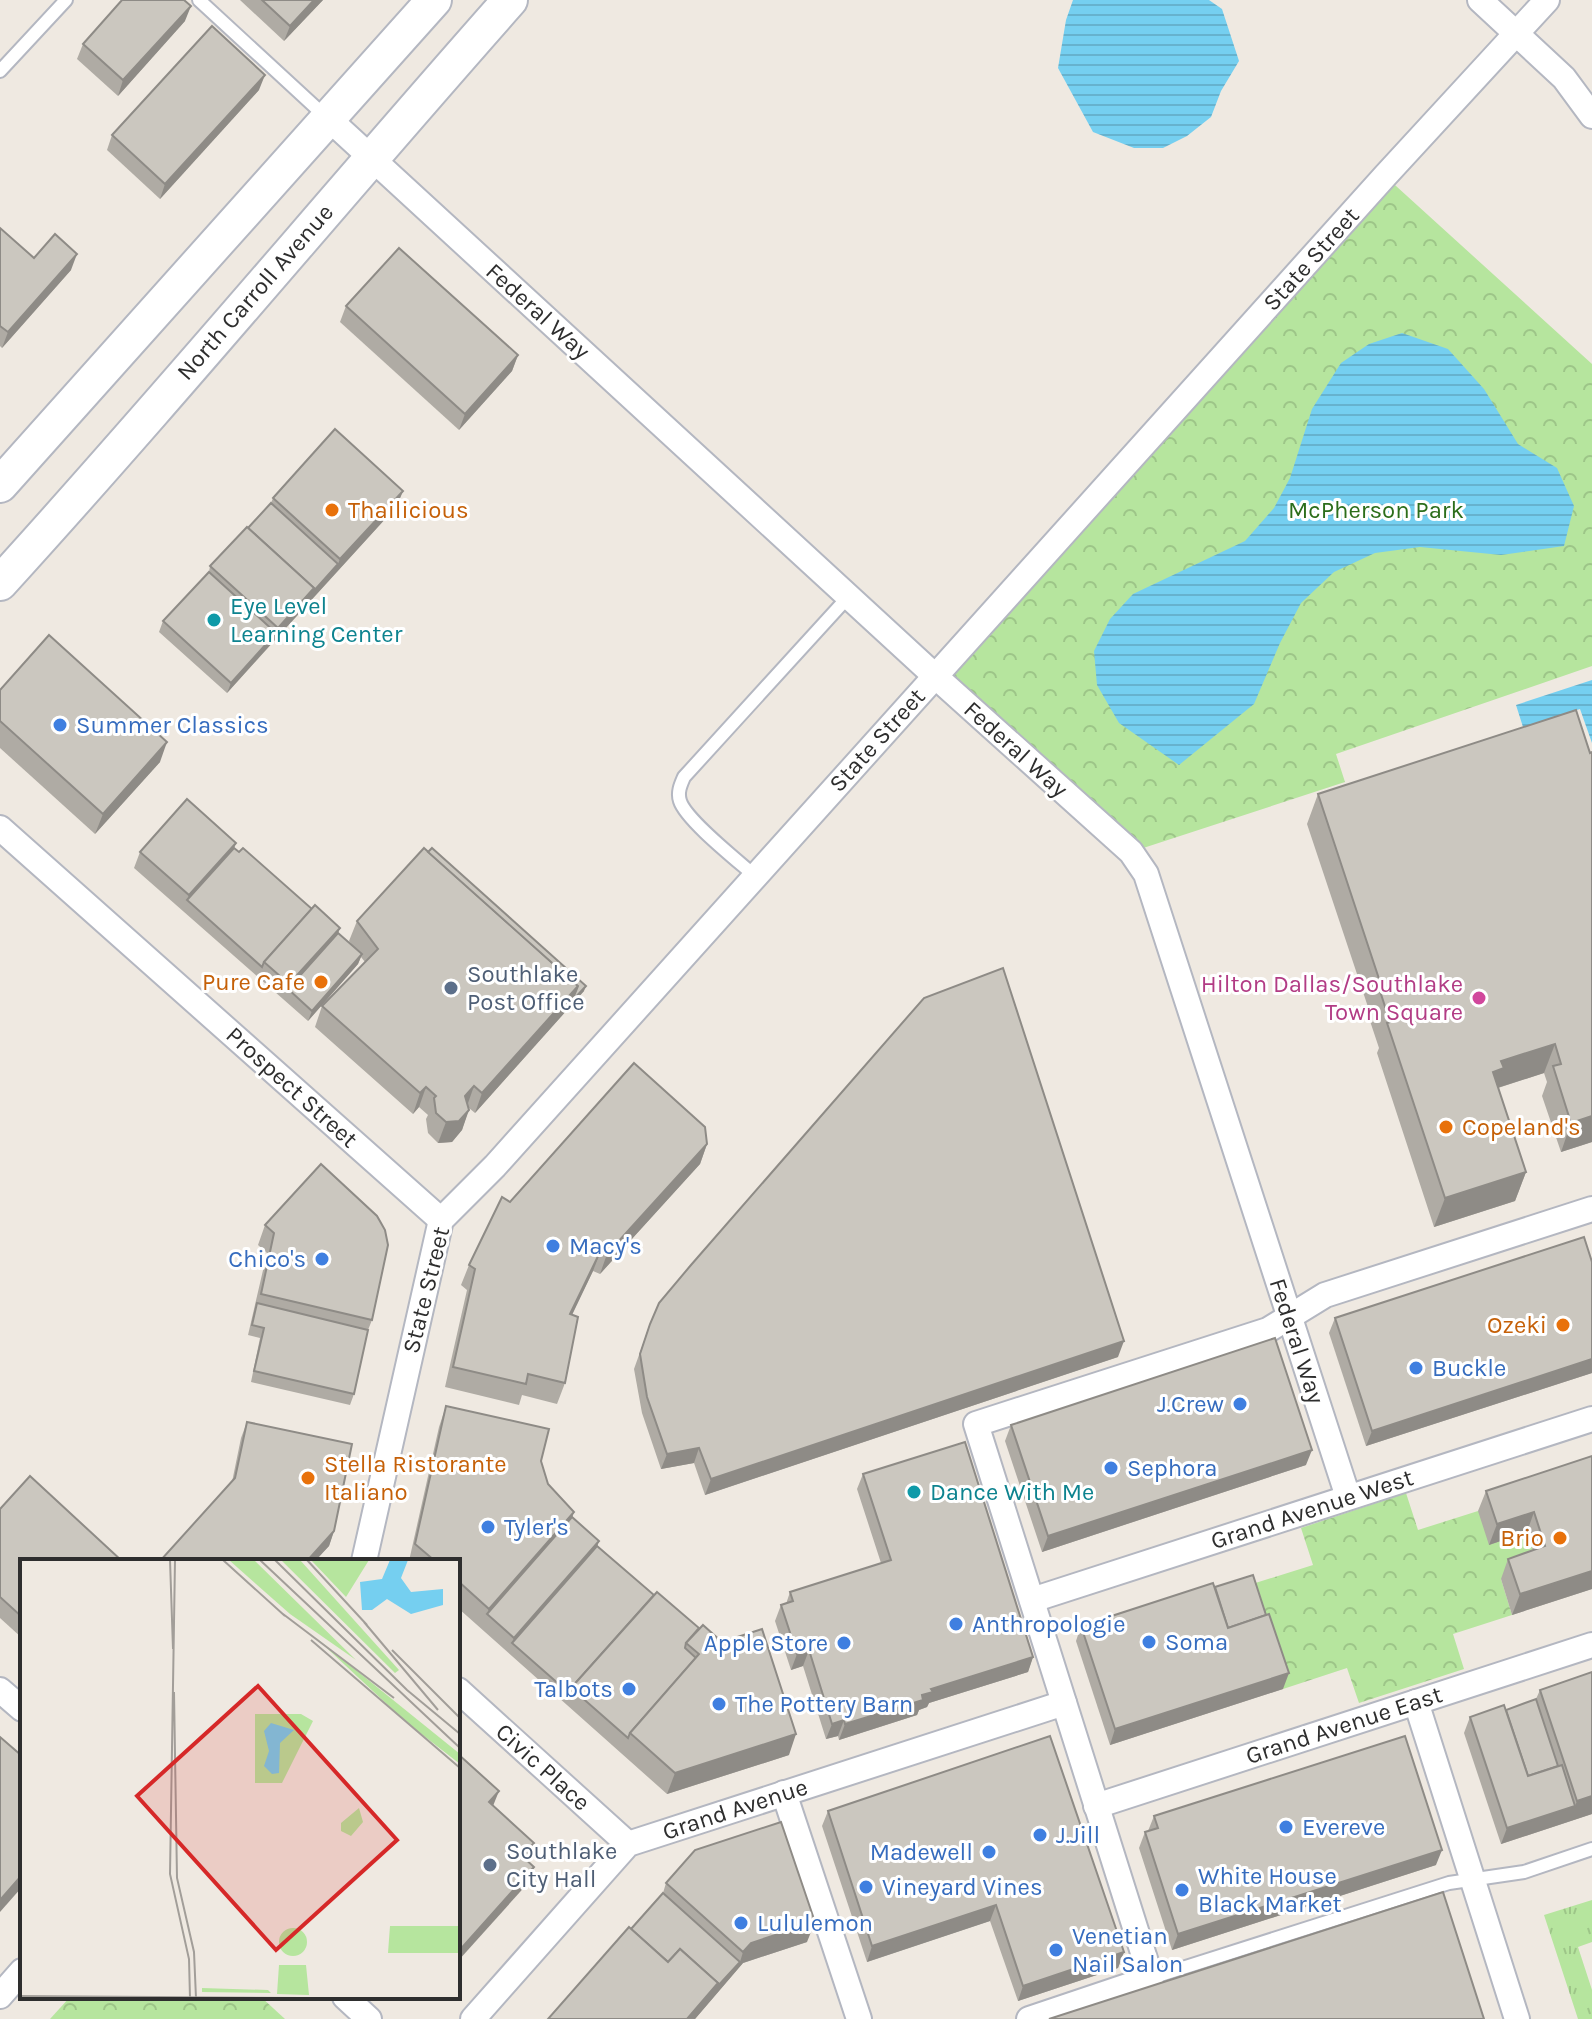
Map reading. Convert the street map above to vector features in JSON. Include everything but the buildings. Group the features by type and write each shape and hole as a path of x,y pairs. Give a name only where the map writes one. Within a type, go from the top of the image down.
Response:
{"main road":[{"path":"3,475 434,0"},
{"name":"North Carroll Avenue","path":"0,583 99,474 510,0"}],"street":[{"path":"1480,0 1564,78 1592,116"},
{"name":"State Street","path":"364,1559 441,1220 495,1166 1547,0"},
{"name":"Federal Way","path":"329,119 1131,852 1146,874 1348,1497"},
{"name":"Prospect Street","path":"0,828 441,1220"},
{"path":"1029,2019 1151,1978 976,1424 1273,1328 1325,1295 1592,1209"},
{"name":"Grand Avenue West","path":"1032,1600 1592,1419"},
{"name":"Grand Avenue East","path":"1096,1806 1592,1645"},
{"path":"0,1690 20,1707"},
{"name":"Civic Place","path":"460,1692 628,1844"},
{"path":"1416,1702 1517,2019"},
{"name":"Grand Avenue","path":"628,1844 1064,1703"},
{"path":"784,1793 859,2019"},
{"path":"473,2019 628,1844"},
{"path":"0,1996 20,1973"},
{"path":"347,1999 369,2019"}],"lane":[{"path":"0,71 66,0"},
{"path":"199,0 329,119"},
{"path":"755,876 688,814 679,800 684,777 849,596"},
{"path":"1151,1978 1449,1883 1524,1872 1592,1849"}],"green space":[{"name":"McPherson Park","path":"1385,176 1592,364 1592,666 1336,754 1345,782 1131,852 935,676"},
{"path":"1406,1493 1418,1530 1478,1511 1527,1532 1538,1567 1501,1579 1512,1615 1453,1634 1464,1669 1359,1703 1347,1668 1283,1689 1249,1585 1313,1565 1301,1528"},
{"path":"1592,1900 1592,1942 1578,1947 1592,1990 1592,2019 1578,2019 1544,1915"},
{"path":"68,1999 263,1999 285,2019 50,2019"}],"water":[{"path":"1073,0 1209,0 1222,9 1239,61 1221,91 1211,117 1187,136 1163,148 1134,148 1093,132 1058,68 1066,20"},
{"path":"1402,333 1448,349 1484,389 1518,444 1557,468 1574,506 1564,546 1501,555 1420,547 1375,553 1334,572 1301,603 1254,704 1179,765 1119,723 1097,685 1094,651 1110,619 1133,594 1245,541 1274,508 1290,478 1312,409 1341,363 1369,344"},
{"path":"1592,680 1592,743 1580,709 1523,727 1516,705"}],"place":[{"name":"Thailicious","path":"332,510"},
{"name":"Eye Level Learning Center","path":"214,620"},
{"name":"Summer Classics","path":"60,725"},
{"name":"Pure Cafe","path":"321,982"},
{"name":"Southlake Post Office","path":"451,988"},
{"name":"Hilton Dallas/Southlake Town Square","path":"1479,998"},
{"name":"Copeland's","path":"1446,1127"},
{"name":"Macy's","path":"553,1246"},
{"name":"Chico's","path":"322,1259"},
{"name":"Ozeki","path":"1563,1325"},
{"name":"Buckle","path":"1416,1368"},
{"name":"J.Crew","path":"1240,1404"},
{"name":"Sephora","path":"1111,1468"},
{"name":"Stella Ristorante Italiano","path":"308,1478"},
{"name":"Dance With Me","path":"914,1492"},
{"name":"Tyler's","path":"488,1527"},
{"name":"Brio","path":"1560,1538"},
{"name":"Anthropologie","path":"956,1624"},
{"name":"Soma","path":"1149,1642"},
{"name":"Apple Store","path":"844,1643"},
{"name":"Talbots","path":"629,1689"},
{"name":"The Pottery Barn","path":"719,1704"},
{"name":"Evereve","path":"1286,1827"},
{"name":"J.Jill","path":"1040,1835"},
{"name":"Madewell","path":"989,1852"},
{"name":"Southlake City Hall","path":"490,1865"},
{"name":"Vineyard Vines","path":"866,1887"},
{"name":"White House Black Market","path":"1182,1890"},
{"name":"Lululemon","path":"741,1923"},
{"name":"Venetian Nail Salon","path":"1056,1950"}]}
